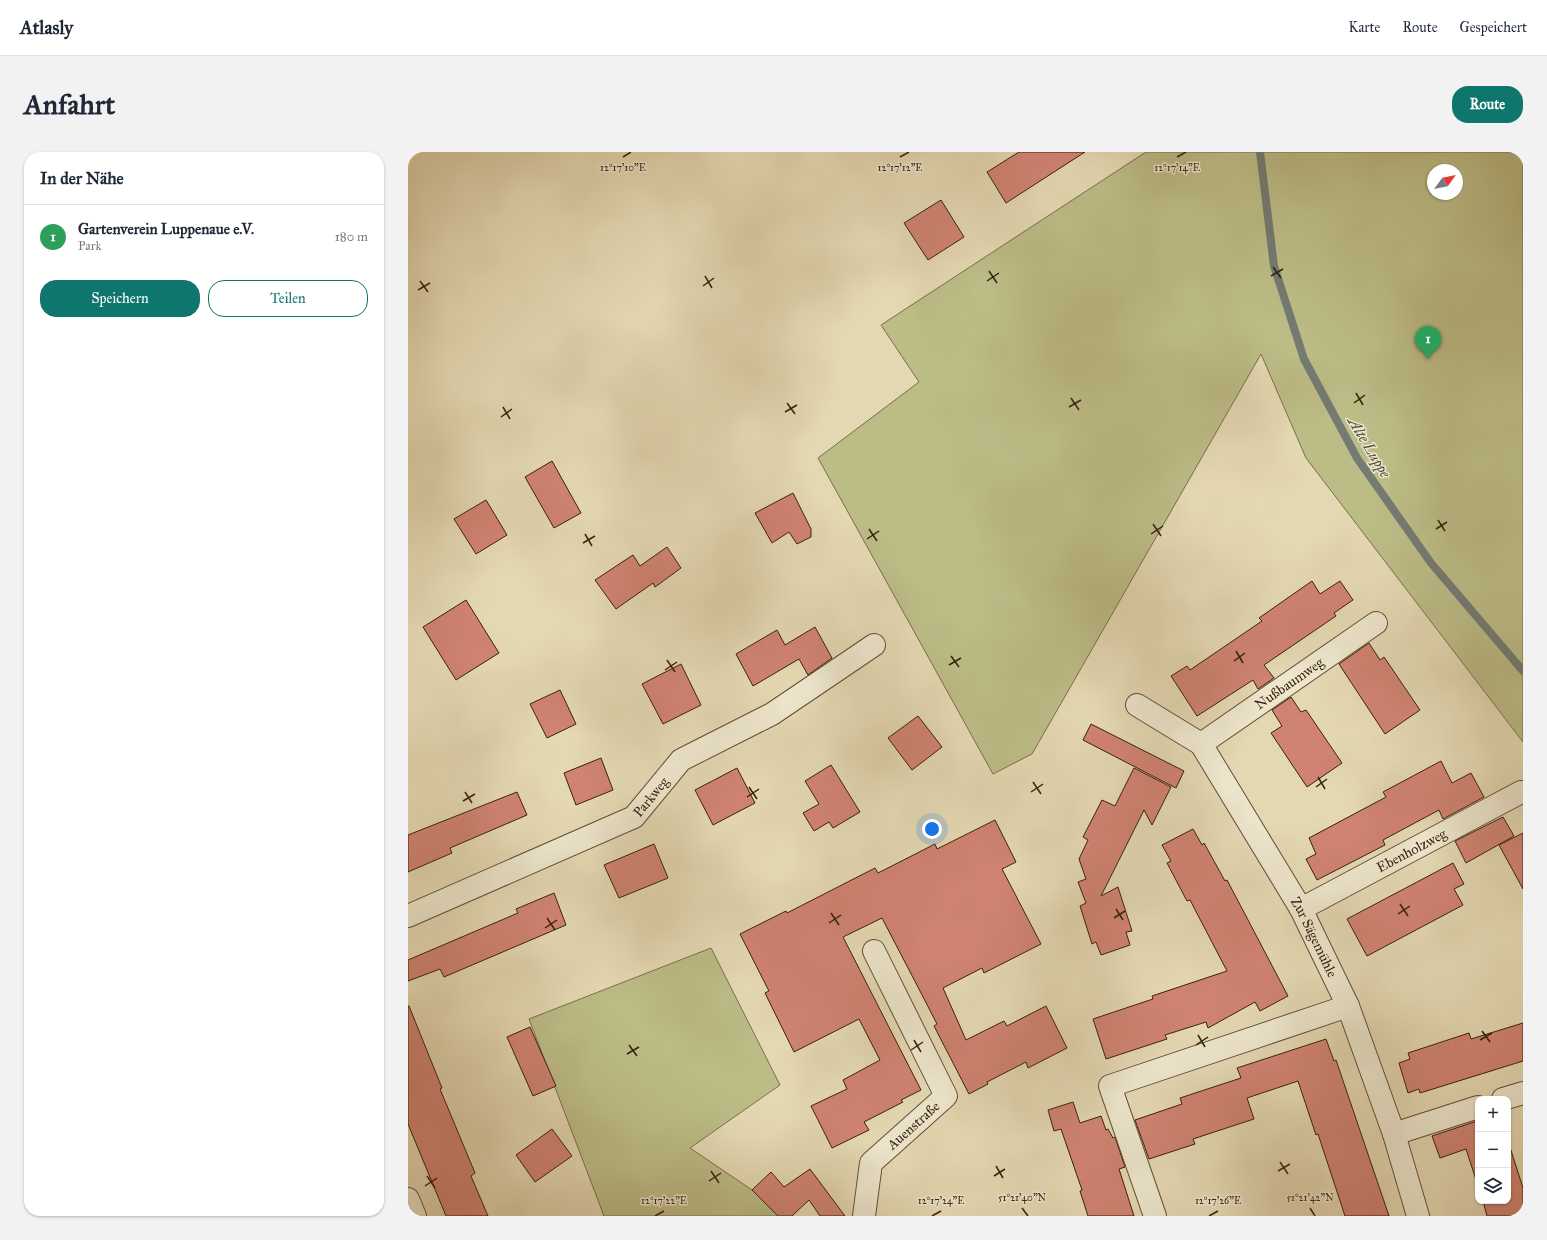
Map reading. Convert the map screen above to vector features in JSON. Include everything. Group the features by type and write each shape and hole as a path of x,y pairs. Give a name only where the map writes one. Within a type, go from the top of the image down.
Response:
{"street":[{"name":"Nußbaumweg","path":"1201,744 1376,622"},
{"name":"Parkweg","path":"408,916 634,816 681,760 772,714 874,645"},
{"name":"Zur Sägemühle","path":"1137,705 1201,744 1301,909 1348,1006 1394,1134 1418,1216"},
{"name":"Ebenholzweg","path":"1301,909 1521,792"},
{"name":"Auenstraße","path":"864,1216 870,1163 946,1096 874,951"},
{"path":"1154,1216 1110,1086 1348,1006"},
{"path":"1511,1097 1523,1093"},
{"path":"1394,1134 1475,1108"},
{"path":"408,1199 415,1216"}],"green space":[{"path":"1146,152 1523,152 1523,742 1306,458 1261,354 1032,754 993,774 818,458 919,382 881,325"},
{"path":"711,948 780,1085 690,1148 752,1190 778,1216 604,1216 529,1019"}],"building":[{"path":"1019,152 1085,152 1006,203 987,172"},
{"path":"941,200 964,237 928,260 904,223"},
{"path":"552,461 581,513 554,528 525,477"},
{"path":"793,493 811,529 811,537 797,544 789,532 772,543 755,513"},
{"path":"486,500 507,535 476,554 454,519"},
{"path":"667,547 681,568 655,587 653,583 616,609 595,580 633,555 640,566"},
{"path":"1312,581 1320,594 1340,581 1353,600 1334,613 1336,616 1264,665 1274,678 1258,689 1253,680 1197,716 1171,676 1187,666 1190,670 1262,621 1259,618"},
{"path":"466,600 499,653 456,680 423,627"},
{"path":"815,627 832,658 808,675 799,659 753,686 736,654 777,630 785,645"},
{"path":"1369,643 1380,660 1384,657 1420,710 1385,734 1339,664"},
{"path":"681,664 701,705 663,724 642,684"},
{"path":"560,690 576,724 547,738 530,704"},
{"path":"1291,697 1301,712 1306,710 1342,763 1307,787 1271,733 1282,726 1272,710"},
{"path":"918,716 942,747 912,770 888,738"},
{"path":"1091,724 1184,771 1176,788 1083,740"},
{"path":"601,758 613,790 576,805 564,773"},
{"path":"1441,761 1452,783 1471,773 1484,797 1443,819 1439,810 1383,840 1385,845 1317,880 1306,859 1316,854 1309,838 1386,797 1383,792"},
{"path":"831,765 860,812 833,828 829,822 814,831 803,813 819,804 805,781"},
{"path":"737,768 755,803 713,825 695,790"},
{"path":"1134,768 1171,787 1152,825 1144,810 1101,896 1118,887 1132,931 1126,932 1130,945 1101,955 1096,942 1092,944 1080,906 1086,903 1078,882 1086,879 1079,859 1088,840 1083,837 1102,800 1115,806"},
{"path":"517,792 527,815 450,848 452,853 408,872 408,835"},
{"path":"1503,817 1514,836 1466,863 1455,841"},
{"path":"995,820 1016,862 1002,869 1041,944 984,973 982,968 943,988 966,1040 1004,1021 1007,1026 1046,1006 1067,1048 1028,1068 1026,1062 987,1082 988,1084 969,1094 934,1026 937,1024 882,918 843,937 921,1090 901,1100 903,1102 864,1122 869,1130 832,1148 811,1106 847,1089 843,1080 880,1060 859,1019 794,1052 765,993 769,991 740,934 786,911 787,913 875,868 878,873 935,844 937,849"},
{"path":"1193,829 1202,845 1204,843 1225,881 1227,880 1288,996 1260,1011 1255,1002 1208,1028 1206,1022 1165,1035 1167,1039 1106,1059 1093,1019 1153,999 1152,996 1227,971 1190,900 1187,901 1167,863 1171,861 1162,845"},
{"path":"1523,833 1523,889 1499,845"},
{"path":"654,844 668,878 619,898 604,865"},
{"path":"1453,863 1464,884 1454,889 1463,905 1367,956 1347,919"},
{"path":"554,893 566,925 444,977 440,969 408,981 408,960 518,913 516,909"},
{"path":"408,1006 442,1088 440,1089 475,1173 471,1176 488,1216 446,1216 408,1124"},
{"path":"1523,1023 1523,1061 1420,1093 1419,1089 1408,1093 1399,1063 1410,1059 1408,1053 1469,1033 1471,1039"},
{"path":"530,1027 556,1086 533,1096 507,1037"},
{"path":"1326,1039 1334,1061 1336,1060 1389,1216 1345,1216 1318,1134 1316,1135 1298,1081 1247,1098 1254,1119 1193,1139 1195,1144 1149,1159 1135,1120 1182,1104 1180,1098 1241,1078 1237,1068"},
{"path":"1073,1102 1080,1123 1101,1116 1106,1130 1108,1129 1113,1138 1115,1137 1125,1167 1119,1169 1134,1216 1088,1216 1080,1191 1082,1190 1061,1129 1054,1131 1048,1110"},
{"path":"1475,1122 1475,1177 1466,1149 1440,1158 1432,1136"},
{"path":"552,1129 572,1156 535,1182 516,1155"},
{"path":"1511,1150 1523,1188 1523,1216 1487,1216 1484,1204 1511,1204"},
{"path":"810,1169 845,1216 820,1216 809,1200 792,1216 778,1216 752,1190 771,1172 784,1187"}],"waterway":[{"name":"Alte Luppe","path":"1260,152 1274,266 1304,359 1357,458 1431,563 1523,671"}],"place":[{"name":"Gartenverein Luppenaue e.V.","path":"1428,359"}]}
